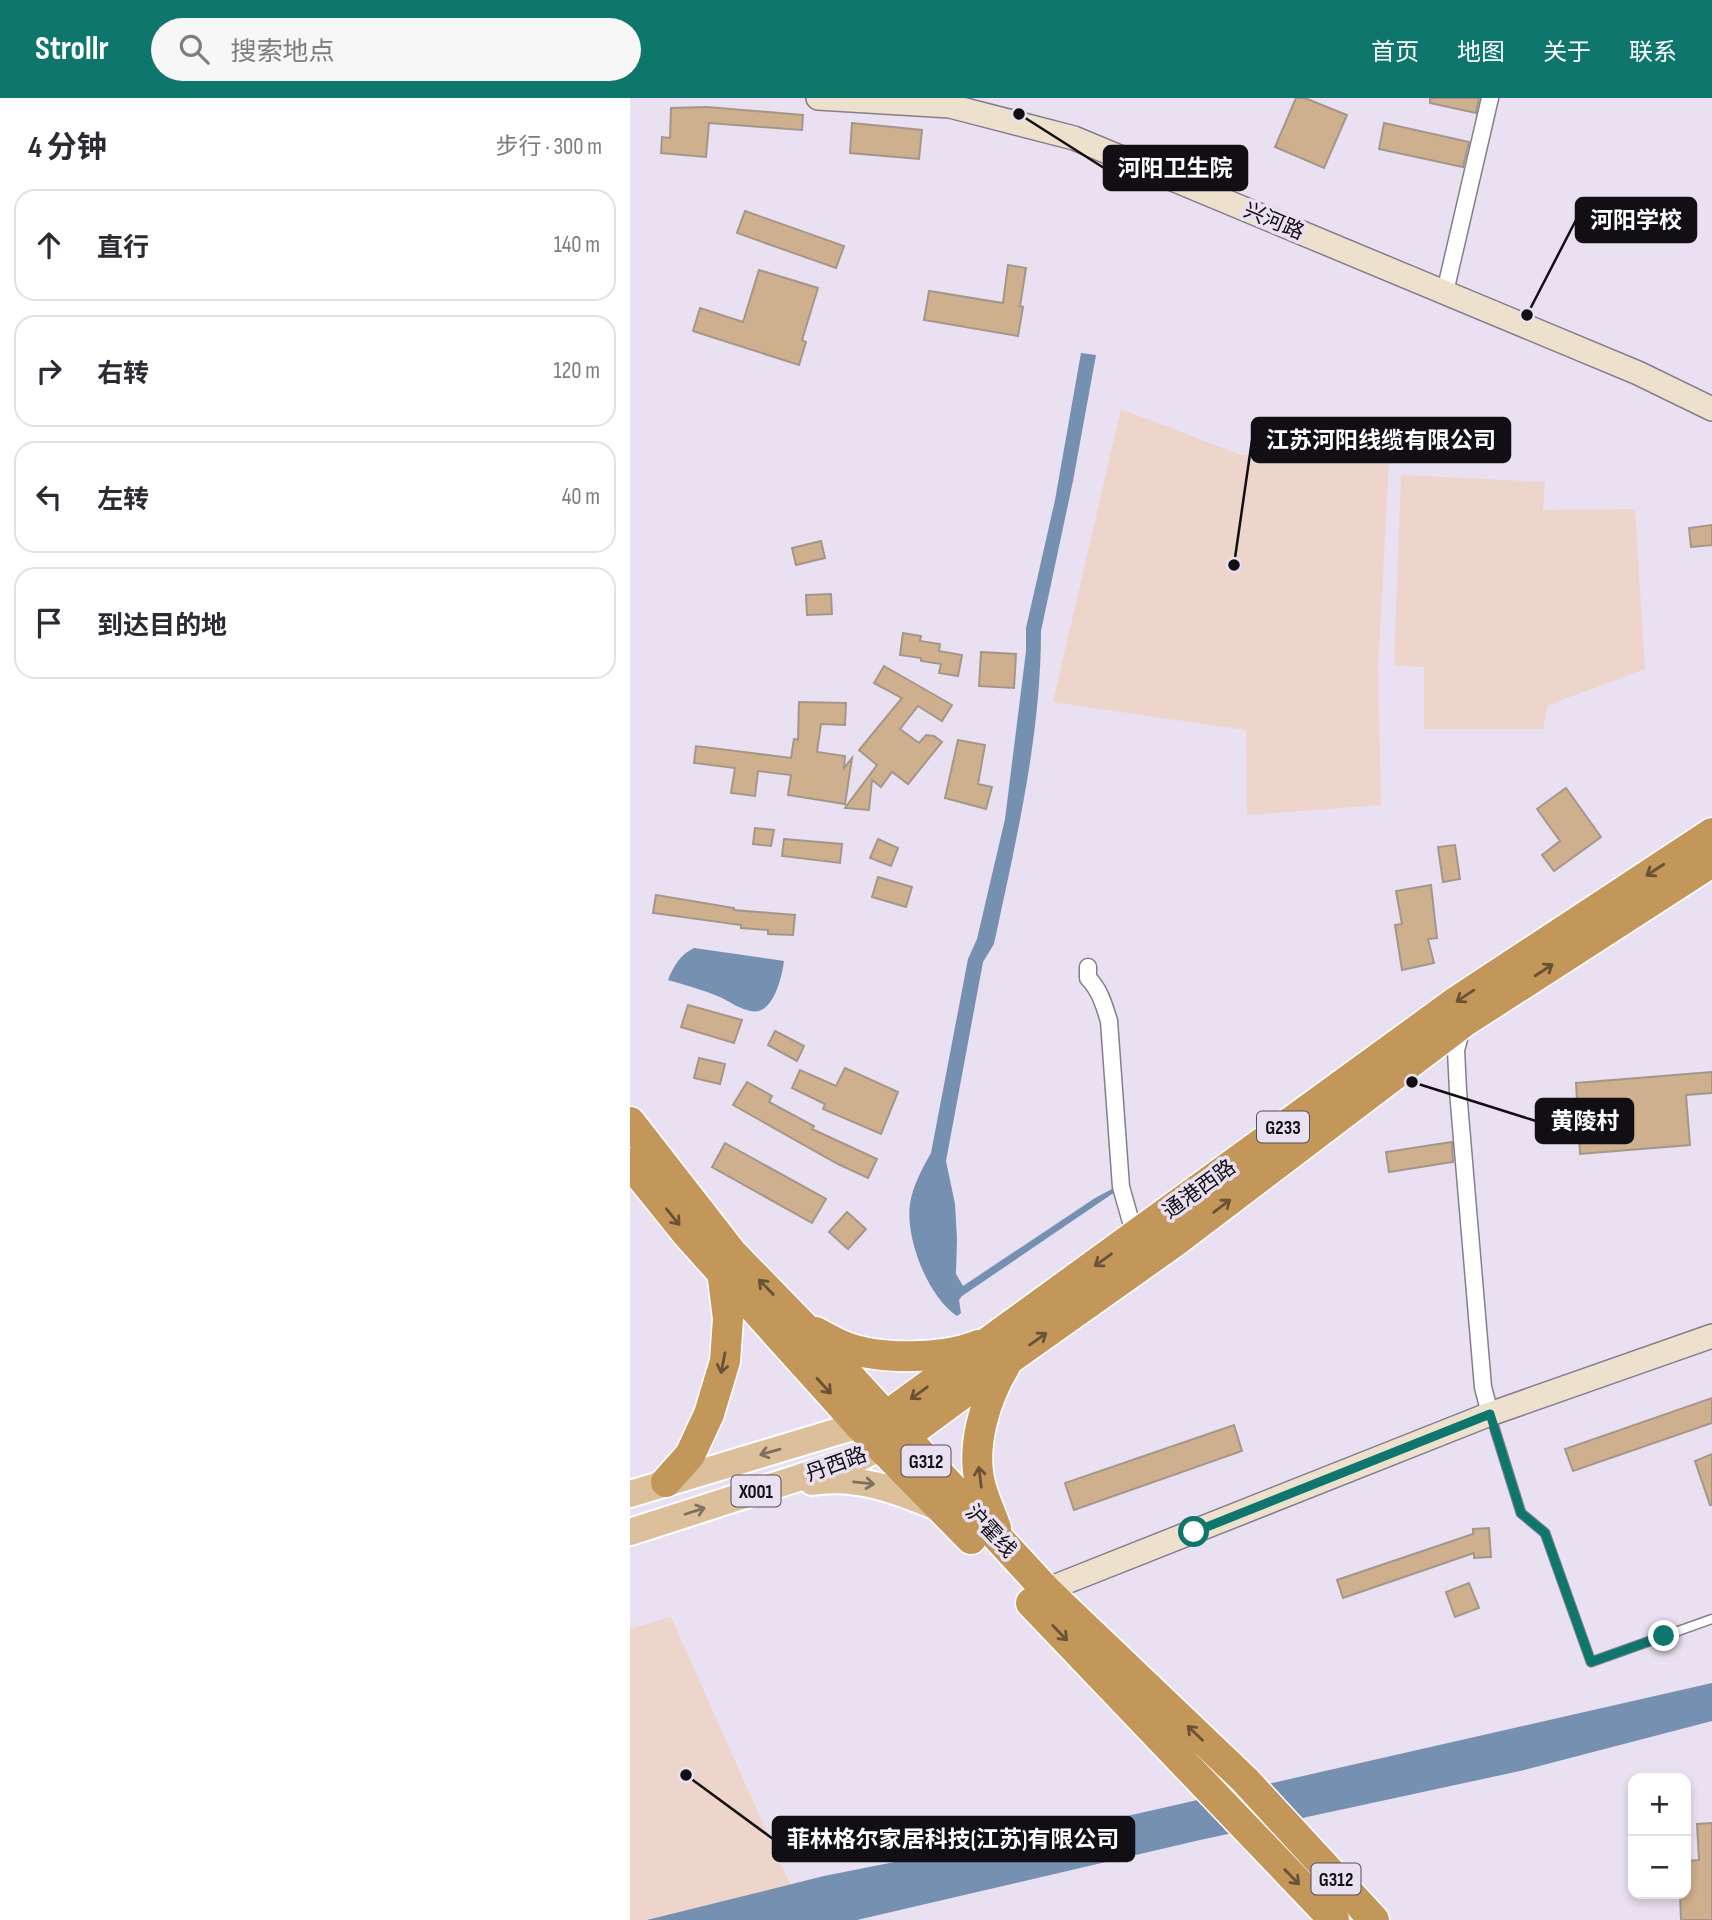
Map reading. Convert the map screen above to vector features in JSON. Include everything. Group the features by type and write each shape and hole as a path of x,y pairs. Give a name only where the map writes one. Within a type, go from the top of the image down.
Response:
{"highway":[{"name":"通港西路","path":"1004,1347 1135,1236 1457,1001 1712,833"},
{"name":"通港西路","path":"882,1432 1004,1347 1173,1243 1464,1022 1712,862"},
{"name":"沪霍线","path":"630,1122 732,1252 804,1327 943,1510 1334,1920"},
{"name":"沪霍线","path":"630,1164 688,1236 722,1271 882,1432 1001,1541 1046,1590 1245,1780 1374,1920"},
{"path":"666,1482 690,1455 709,1414 725,1361 728,1319 722,1271"},
{"path":"804,1327 846,1347 891,1354 1004,1347 979,1435 980,1484 1001,1541"}],"main road":[{"name":"丹西路","path":"630,1494 666,1482 882,1432"},
{"name":"丹西路","path":"630,1532 857,1459 882,1432"},
{"path":"748,1493 830,1479 876,1484 943,1510"}],"street":[{"name":"兴河路","path":"818,98 950,106 1074,138 1638,373 1712,409"},
{"path":"1444,292 1490,98"},
{"path":"1088,967 1088,978 1103,1002 1109,1021 1121,1187 1135,1236"},
{"path":"1464,1022 1456,1050 1458,1091 1483,1387 1490,1414"},
{"path":"1046,1590 1490,1414 1712,1336"}],"lane":[{"path":"1490,1414 1521,1513 1545,1533 1591,1662 1712,1619"}],"shaded area":[{"path":"1121,409 1241,455 1389,461 1378,669 1381,805 1247,815 1246,730 1053,702"},
{"path":"1401,475 1545,482 1543,510 1635,509 1645,669 1548,705 1543,729 1424,729 1424,667 1394,665"},
{"path":"671,1617 806,1920 630,1920 630,1629"}],"water":[{"path":"1081,353 1096,355 1041,631 1037,710 1026,788 994,944 983,962 946,1161 955,1204 956,1274 963,1286 1095,1198 1114,1188 1115,1192 962,1296 959,1300 961,1313 957,1316 937,1295 921,1266 911,1233 910,1204 921,1171 931,1153 968,959 977,939 1005,819 1026,651 1026,628 1055,500"},
{"path":"694,948 784,961 771,1002 759,1011 751,1011 714,994 668,980 678,961"},
{"path":"1712,1683 1712,1721 1520,1771 1200,1840 857,1920 647,1920 824,1876 1136,1814"}],"building":[{"path":"1296,98 1305,98 1347,115 1324,168 1275,147"},
{"path":"1430,98 1479,98 1476,113 1430,103"},
{"path":"707,107 803,115 802,130 709,123 706,157 661,153 662,137 670,138 671,108"},
{"path":"852,123 922,130 919,159 850,153"},
{"path":"1384,123 1469,142 1463,167 1379,149"},
{"path":"745,211 844,246 836,268 737,233"},
{"path":"1008,265 1026,268 1018,336 924,320 929,291 1003,303"},
{"path":"759,270 818,288 802,340 806,342 799,365 693,331 700,308 743,322"},
{"path":"1712,525 1712,545 1691,547 1689,528"},
{"path":"821,541 825,558 796,565 792,548"},
{"path":"831,594 832,614 807,615 806,595"},
{"path":"903,633 921,636 920,641 940,644 939,651 962,655 958,676 939,673 941,664 900,655"},
{"path":"981,652 1016,654 1014,688 979,686"},
{"path":"884,666 952,705 942,721 918,706 900,729 919,743 926,735 934,736 942,742 908,784 892,772 881,787 872,780 869,810 845,808 877,765 859,750 902,698 874,683"},
{"path":"799,702 846,703 845,725 821,724 817,752 845,756 844,768 852,758 845,804 788,795 791,775 758,771 755,796 731,793 735,768 694,763 696,746 791,758 794,739 798,740"},
{"path":"958,740 985,745 978,784 992,787 986,809 945,798"},
{"path":"1566,788 1601,837 1554,871 1542,855 1560,841 1537,809"},
{"path":"755,828 774,830 771,846 753,844"},
{"path":"784,839 842,844 840,863 782,856"},
{"path":"878,839 898,848 891,866 870,858"},
{"path":"1455,845 1460,879 1443,882 1438,847"},
{"path":"878,877 912,887 906,907 872,897"},
{"path":"1431,885 1437,938 1428,939 1434,963 1402,970 1395,925 1402,924 1396,891"},
{"path":"656,895 734,910 795,915 793,935 768,934 768,930 741,928 741,925 653,913"},
{"path":"688,1005 742,1020 734,1043 681,1027"},
{"path":"775,1031 804,1046 797,1061 768,1045"},
{"path":"699,1058 725,1064 720,1084 694,1078"},
{"path":"845,1068 898,1092 881,1134 823,1109 825,1104 792,1088 800,1070 836,1086"},
{"path":"1712,1072 1712,1093 1686,1095 1690,1145 1580,1154 1576,1083"},
{"path":"747,1082 772,1096 769,1102 814,1126 812,1129 877,1159 868,1178 733,1105"},
{"path":"1452,1142 1453,1162 1389,1172 1386,1152"},
{"path":"725,1143 826,1199 812,1223 712,1167"},
{"path":"847,1212 866,1229 848,1249 829,1232"},
{"path":"1712,1398 1712,1423 1573,1471 1565,1449"},
{"path":"1234,1425 1242,1451 1074,1510 1065,1483"},
{"path":"1712,1454 1712,1505 1710,1505 1695,1461"},
{"path":"1489,1528 1491,1557 1474,1558 1474,1553 1343,1598 1337,1580 1473,1534 1473,1529"},
{"path":"1469,1583 1479,1608 1455,1617 1446,1592"},
{"path":"1712,1823 1712,1920 1681,1920 1680,1899 1691,1899 1691,1861 1699,1860 1697,1824"}],"place":[{"name":"河阳卫生院","path":"1019,114"},
{"name":"河阳学校","path":"1527,315"},
{"name":"江苏河阳线缆有限公司","path":"1234,565"},
{"name":"黄陵村","path":"1412,1082"},
{"name":"菲林格尔家居科技(江苏)有限公司","path":"686,1775"}],"route":[{"path":"1194,1532 1490,1414 1521,1513 1545,1533 1591,1662 1664,1636"}]}
